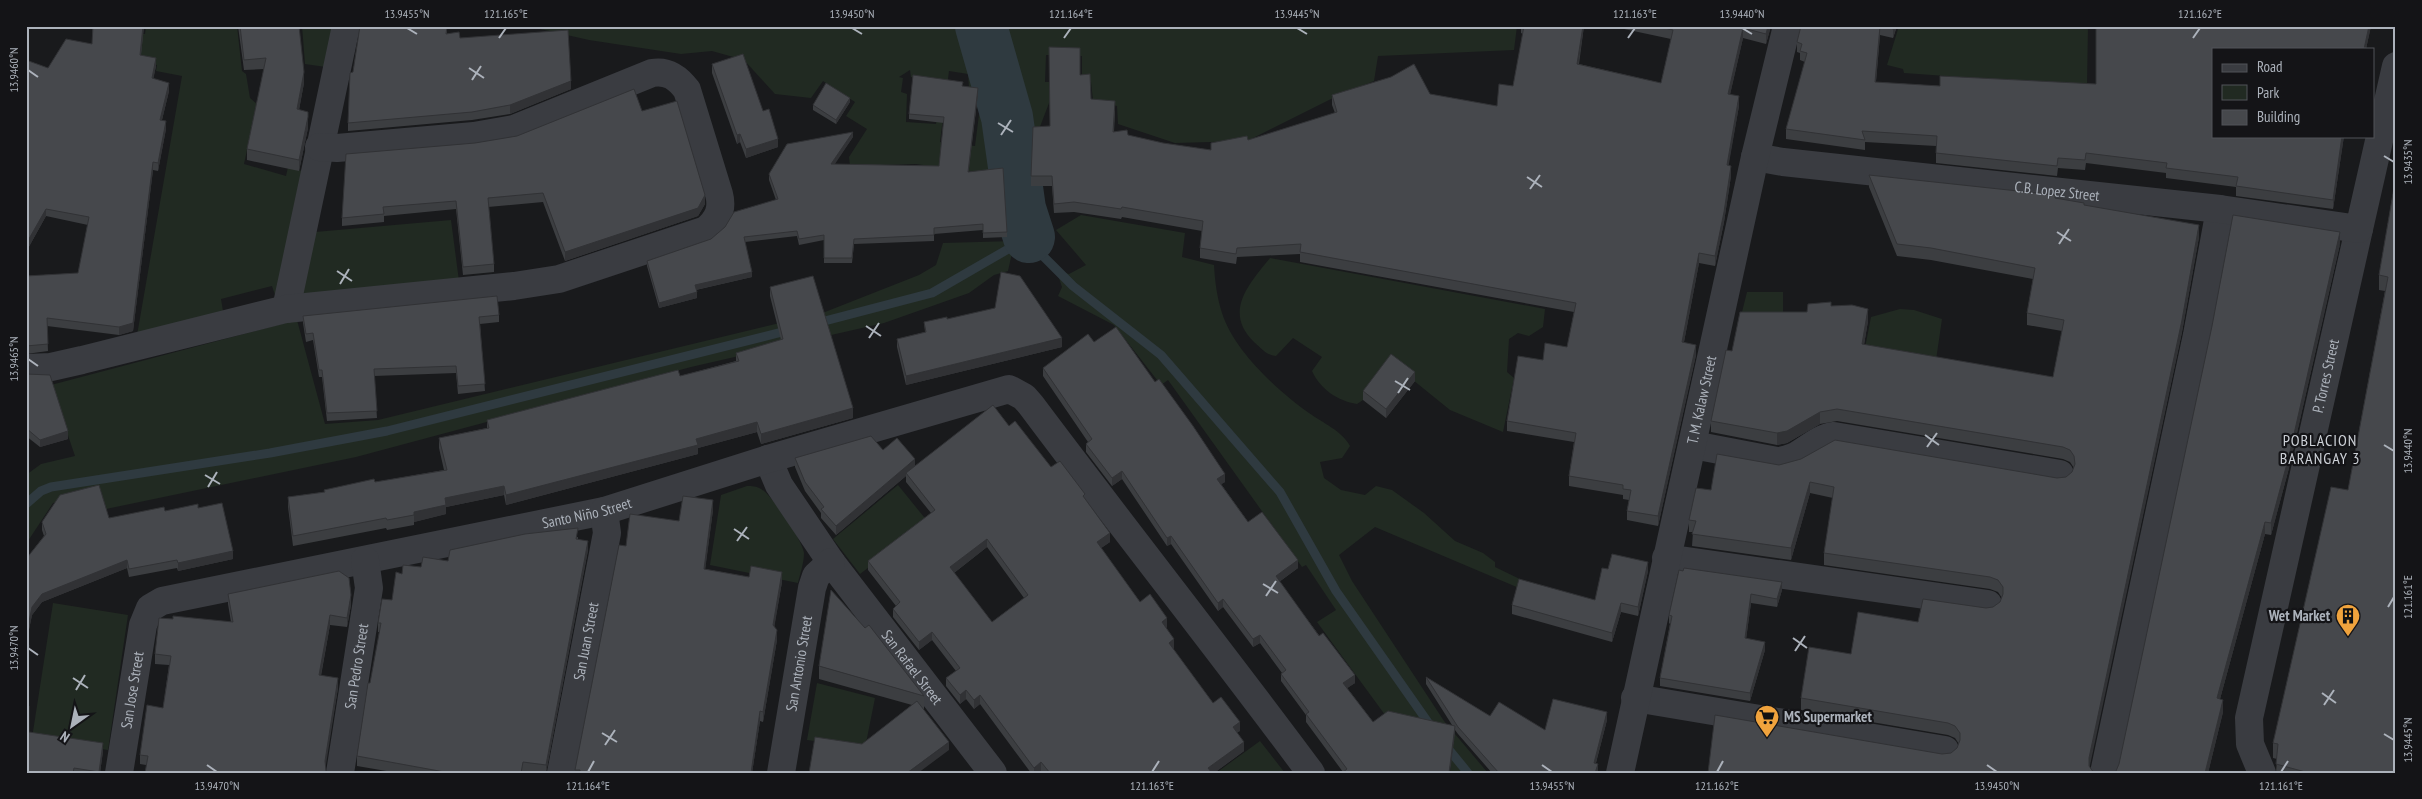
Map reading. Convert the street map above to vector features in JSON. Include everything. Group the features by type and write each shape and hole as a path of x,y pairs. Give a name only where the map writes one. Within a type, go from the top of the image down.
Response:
{"street":[{"path":"286,310 346,26"},
{"name":"T. M. Kalaw Street","path":"1620,773 1755,156 1787,26"},
{"name":"P. Torres Street","path":"2262,773 2250,744 2249,718 2396,66"},
{"path":"26,368 51,366 82,360 286,310 514,286 559,279 706,230 716,220 720,209 719,194 687,90 676,78 663,72 652,73 529,124 506,131 474,136 337,148 319,147"},
{"name":"C.B. Lopez Street","path":"1755,156 1783,162 2220,209 2359,229"},
{"path":"2104,773 2149,568 2220,209"},
{"name":"Santo Niño Street","path":"150,608 168,599 604,510 768,459 1003,390 1016,392 1031,405 1311,773"},
{"path":"1693,445 1777,461 1788,461 1797,457 1825,437 1834,436 2060,474"},
{"name":"San Rafael Street","path":"768,459 779,485 831,562 993,773"},
{"name":"San Juan Street","path":"561,773 607,533 604,510"},
{"path":"1666,558 1988,604"},
{"name":"San Pedro Street","path":"340,773 369,588 365,560"},
{"name":"San Antonio Street","path":"781,773 812,588 816,576 831,562"},
{"name":"San Jose Street","path":"119,773 143,625 150,608"},
{"path":"1635,698 1945,750"}],"green space":[{"path":"146,26 237,26 242,71 246,74 250,98 257,104 244,164 286,176 288,167 302,171 277,301 272,286 221,299 224,317 136,341 182,76 156,71 157,65 126,59 129,33 145,34"},
{"path":"302,26 335,26 326,67 305,64"},
{"path":"527,26 1517,26 1514,50 1378,56 1374,81 1331,99 1247,141 1175,143 1118,124 1117,106 1093,100 1091,82 1082,82 1082,56 1046,55 1045,82 1057,82 1038,132 1021,134 1029,183 1041,216 1037,242 1042,252 1055,266 1069,274 1086,265 1056,230 1081,215 1185,233 1182,257 1214,265 1216,289 1222,313 1236,342 1271,382 1309,413 1342,436 1350,446 1342,458 1320,462 1324,478 1341,490 1365,495 1376,486 1392,490 1424,513 1455,541 1483,553 1495,562 1495,567 1530,584 1519,588 1375,527 1339,555 1352,581 1444,721 1488,773 1450,773 1451,767 1388,719 1317,622 1336,610 1306,565 1302,567 1168,380 1161,385 1114,325 1058,296 1062,287 1058,275 1031,249 1017,250 1012,253 1008,271 994,275 969,293 884,323 691,367 356,457 106,509 101,491 53,503 26,544 26,475 41,464 75,456 51,385 297,320 325,424 378,420 825,312 919,275 936,265 943,243 1014,241 1021,235 1015,201 1002,172 965,171 916,164 850,166 849,157 867,129 846,116 855,102 823,81 811,98 775,94 744,60 712,51 681,54 589,40","holes":["910,70 911,77 933,82 939,95 936,124 906,122 907,94 901,92 903,78 899,77","949,71 968,74 969,88 982,91 975,146 940,142"]},
{"path":"1899,26 2088,26 2087,86 1904,73 1903,69 1887,65"},
{"path":"451,220 459,281 310,300 298,291 315,232"},
{"path":"1270,258 1545,309 1543,327 1529,336 1518,333 1509,339 1507,372 1514,378 1503,432 1450,410 1392,363 1363,400 1357,404 1343,400 1325,389 1312,371 1322,357 1293,338 1276,356 1264,351 1245,331 1240,320 1240,309 1242,298 1254,278"},
{"path":"1747,292 1783,292 1783,317 1740,320"},
{"path":"1900,309 1914,310 1942,319 1935,367 1864,353 1871,317"},
{"path":"898,485 928,522 860,574 833,539"},
{"path":"747,486 757,487 766,493 793,529 804,553 798,583 710,565 721,495"},
{"path":"53,603 128,615 108,750 32,738"},
{"path":"817,683 875,698 865,748 807,740"},
{"path":"1260,741 1285,773 1216,773"}],"building":[{"path":"93,26 143,26 140,55 156,58 152,78 169,83 160,120 166,121 158,163 153,162 133,323 119,327 47,318 48,344 26,346 26,276 78,273 89,217 46,209 26,244 26,60 48,68 66,39 92,44"},
{"path":"240,26 299,26 304,72 297,109 308,112 308,117 299,160 247,149 266,58 244,60"},
{"path":"360,26 447,26 446,34 459,32 460,38 568,30 571,81 510,105 472,112 348,123 350,73 353,72"},
{"path":"1524,26 1583,26 1577,64 1661,83 1673,30 1657,26 1768,26 1766,34 1743,28 1728,94 1739,96 1727,165 1731,166 1724,212 1715,256 1699,253 1682,342 1696,345 1658,516 1627,511 1631,490 1623,489 1623,485 1569,476 1576,433 1507,421 1518,356 1543,360 1545,343 1567,347 1576,303 1300,252 1301,244 1237,248 1236,254 1200,248 1203,221 1122,207 1121,209 1074,202 1054,204 1052,176 1031,176 1033,127 1050,126 1049,47 1080,48 1080,75 1090,74 1091,99 1115,101 1113,132 1127,130 1128,135 1163,143 1211,150 1211,143 1247,136 1248,140 1337,112 1332,95 1391,77 1414,64 1430,94 1497,106 1499,84 1513,86"},
{"path":"1801,26 1880,26 1875,82 1940,86 1940,76 2096,84 2096,26 2369,26 2364,48 2212,48 2212,138 2342,138 2333,200 2236,186 2238,177 2166,168 2167,163 2086,153 2085,160 2058,158 2057,166 1936,153 1937,136 1862,131 1865,140 1786,129 1807,53 1800,51 1802,44 1797,42"},
{"path":"743,54 763,111 769,109 778,139 746,149 740,134 737,135 712,64"},
{"path":"913,75 963,82 962,86 978,88 968,172 1003,168 1007,232 983,233 983,224 934,228 934,235 854,239 852,258 824,258 824,235 799,239 797,231 744,237 752,272 695,285 697,292 659,303 647,261 711,239 725,227 734,212 778,199 769,174 787,144 853,132 831,164 939,166 944,117 909,114"},
{"path":"826,83 850,98 836,120 813,105"},
{"path":"634,89 642,111 677,101 705,195 698,208 565,252 543,193 488,198 494,264 463,267 456,201 383,207 384,214 342,218 346,154 475,143 517,136"},
{"path":"1869,175 2055,195 2055,198 2084,203 2084,205 2199,225 2182,320 2089,758 2089,766 2094,773 1708,773 1715,715 1942,754 1951,753 1957,748 1960,733 1955,726 1948,723 1801,698 1809,647 1851,654 1858,612 1918,622 1923,599 1986,608 1993,607 2000,602 2003,594 2003,587 1998,580 1990,577 1824,553 1834,487 1810,482 1791,548 1692,534 1696,521 1689,520 1696,488 1711,490 1717,454 1779,465 1801,459 1835,440 2057,478 2066,477 2072,472 2075,464 2074,456 2070,450 2063,447 1837,409 1820,412 1787,431 1777,433 1711,421 1726,350 1732,351 1740,312 1807,312 1808,304 1831,302 1831,306 1852,305 1868,309 1862,344 2053,377 2064,320 2027,313 2035,268 1931,248 1897,244"},
{"name":"Wet Market","path":"2396,176 2396,773 2309,773 2276,764 2278,744 2273,743 2331,487 2348,490 2388,277 2379,275"},
{"path":"2233,215 2340,232 2289,456 2271,523 2265,522 2217,698 2223,700 2205,773 2114,773 2119,764 2212,326"},
{"path":"1001,272 1020,276 1062,338 906,376 897,339 926,332 924,322 947,317 947,319 995,308"},
{"path":"813,276 853,408 761,434 757,422 696,439 698,445 506,495 504,486 445,498 446,505 414,512 414,515 387,520 386,518 293,536 288,497 325,492 324,490 374,479 375,482 447,470 439,438 489,428 487,420 678,370 680,376 739,361 736,353 783,339 770,287"},
{"path":"497,296 499,315 479,317 485,384 458,386 456,366 374,369 377,411 327,413 322,370 319,370 313,333 306,334 303,316"},
{"path":"1116,327 1155,382 1159,379 1193,426 1225,474 1217,479 1248,522 1262,512 1298,560 1276,576 1319,636 1323,633 1355,675 1343,683 1373,722 1388,711 1455,726 1449,773 1342,773 1347,769 1306,714 1309,712 1281,674 1286,670 1260,635 1253,639 1223,599 1218,603 1171,536 1167,538 1122,471 1112,478 1086,444 1092,439 1043,368 1088,334 1094,342"},
{"path":"1391,354 1415,372 1386,409 1363,391"},
{"path":"26,374 50,375 68,431 40,440 26,428"},
{"path":"993,405 1009,426 1015,421 1051,467 1060,461 1085,494 1083,496 1110,533 1097,542 1140,602 1150,594 1167,618 1162,622 1174,639 1169,643 1213,703 1221,697 1240,722 1233,727 1244,742 1208,768 1212,773 1050,773 1041,762 1034,768 980,695 974,700 966,690 960,695 946,678 960,668 932,632 919,642 893,609 900,602 868,561 935,510 906,473","holes":["987,539 1028,595 992,622 950,567"]},
{"path":"871,436 883,450 897,438 915,459 836,526 821,509 824,507 805,482 795,458"},
{"path":"99,485 109,518 164,507 165,511 198,504 198,508 222,503 233,551 178,563 177,560 129,569 127,560 42,594 32,607 26,636 26,559 46,534 42,522 60,495"},
{"path":"683,496 713,500 704,569 749,577 751,566 782,572 773,625 777,630 763,712 760,711 751,773 580,773 580,770 575,770 619,545 626,546 630,514 679,521"},
{"path":"578,528 576,539 588,541 546,765 523,762 521,773 450,773 357,756 368,683 370,683 381,623 378,623 382,599 392,600 396,572 402,574 403,565 421,567 423,557 448,561 450,550 525,534"},
{"path":"1612,554 1648,562 1638,607 1621,603 1612,633 1512,605 1519,579 1595,600 1602,568 1608,569"},
{"path":"1684,568 1782,582 1777,599 1751,594 1745,638 1765,642 1750,693 1660,678 1672,616 1669,615 1679,570 1683,571"},
{"path":"339,571 349,578 351,595 347,618 330,615 319,675 338,678 325,761 326,773 145,773 148,756 140,755 147,705 163,708 171,656 155,654 159,618 173,619 173,616 233,622 228,594"},
{"path":"831,590 865,628 869,625 924,696 819,666"},
{"path":"26,645 29,645 26,661"},
{"path":"1426,677 1490,716 1499,702 1545,730 1553,699 1607,712 1594,763 1598,764 1595,773 1499,773 1458,727"},
{"path":"917,701 949,742 907,773 809,773 815,737 862,744"},
{"path":"26,706 29,706 29,732 103,743 99,772 74,768 73,773 26,773"}],"waterway":[{"path":"981,26 1007,117 1020,209 1029,237"},
{"path":"817,323 932,293 1029,237 1035,248 1073,286 1161,355 1280,492 1336,591 1432,728"},
{"path":"26,504 41,491 51,487 270,453 387,431 790,330"},
{"path":"1446,746 1468,773"}],"place":[{"name":"Wet Market","path":"2348,637"},
{"name":"MS Supermarket","path":"1767,738"}],"district":[{"name":"POBLACION BARANGAY 3","path":"2320,449"}]}
